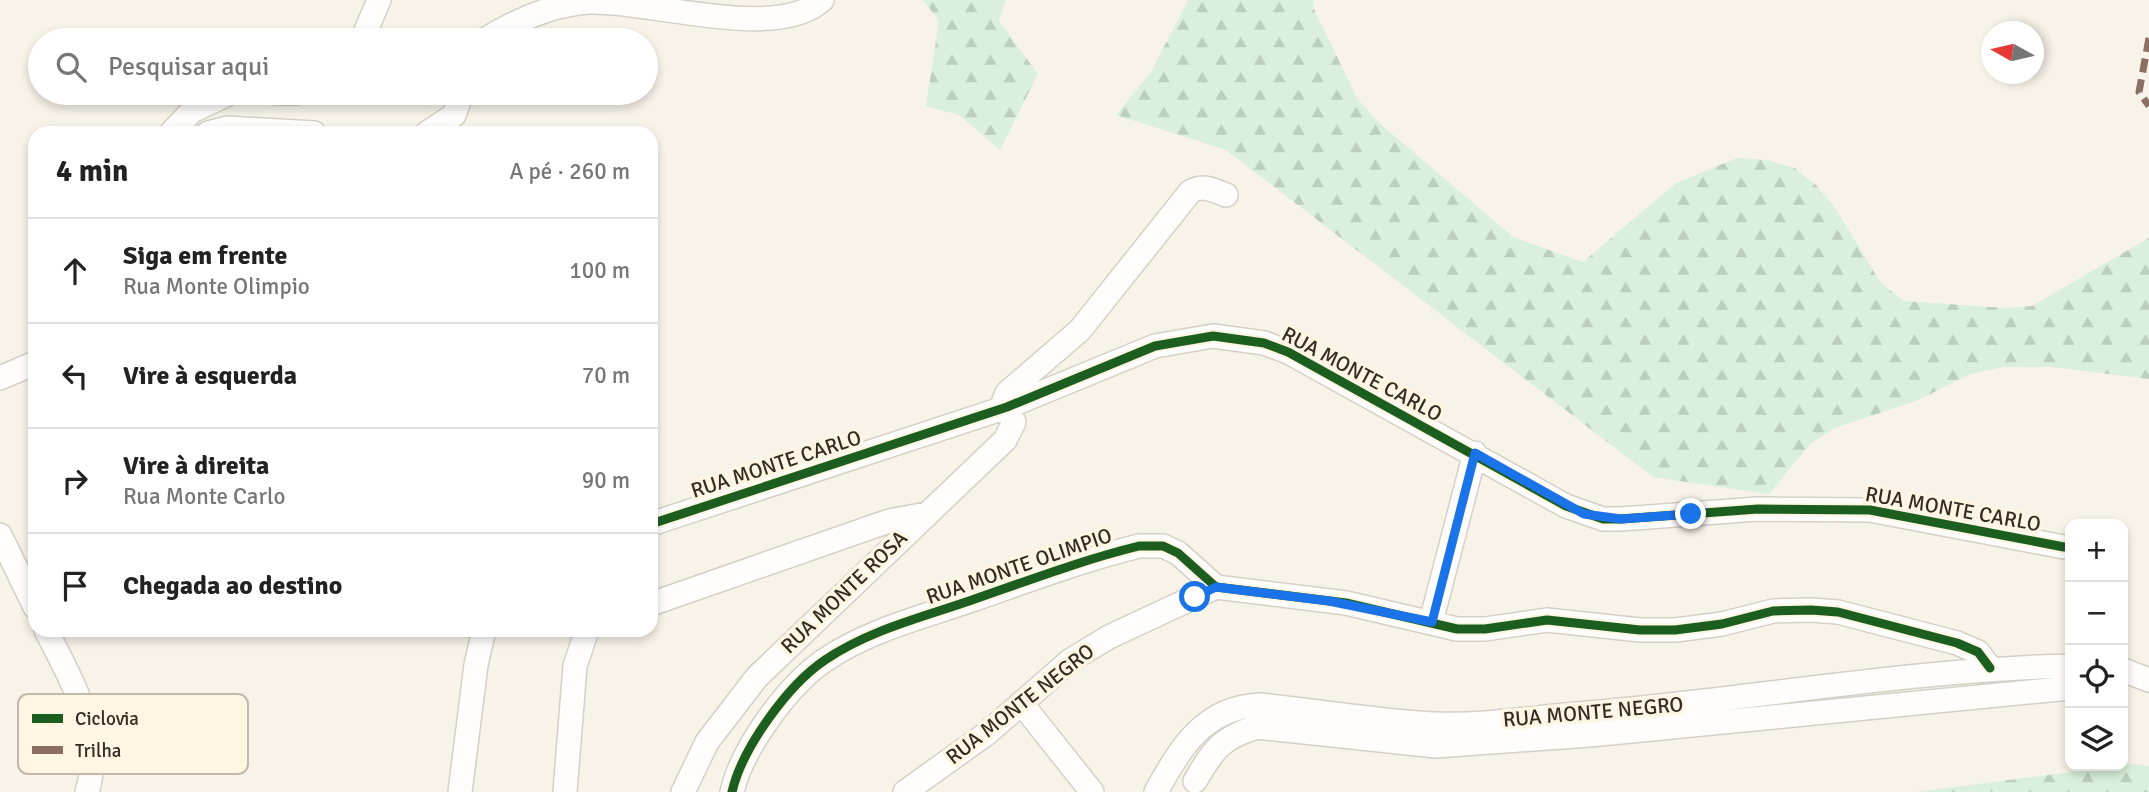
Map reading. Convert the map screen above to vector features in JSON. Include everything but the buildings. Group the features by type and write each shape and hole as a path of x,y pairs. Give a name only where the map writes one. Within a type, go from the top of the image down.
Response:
{"street":[{"path":"367,28 379,0"},
{"path":"508,28 556,8 588,2 621,2 755,20 791,16 822,0"},
{"path":"178,126 192,111 205,105"},
{"path":"438,126 454,115 458,105"},
{"path":"1007,407 1004,400 1007,393 1080,330 1191,192 1198,187 1226,195"},
{"name":"RUA MONTE CARLO","path":"658,522 1007,407 1155,346 1213,336 1264,343 1288,352 1475,453 1566,506 1603,519 1758,509 1859,509 1908,515 2064,547"},
{"path":"0,378 28,366"},
{"name":"RUA MONTE ROSA","path":"683,792 707,742 757,677 1010,434 1014,422 1007,407"},
{"path":"1432,622 1475,453"},
{"path":"658,602 889,522 926,514"},
{"path":"0,534 28,592"},
{"name":"RUA MONTE OLIMPIO","path":"732,792 748,752 765,724 823,661 851,644 1046,575 1139,546 1163,546 1178,553 1216,587"},
{"path":"1216,587 1335,601 1472,630 1547,620 1675,630 1722,624 1790,609 1825,611 1957,643 1978,652 1990,668"},
{"name":"RUA MONTE NEGRO","path":"905,792 1022,704 1054,674 1091,647 1216,587"},
{"path":"49,637 76,694"},
{"path":"460,792 476,665 482,637"},
{"path":"565,792 575,666 585,637"},
{"name":"RUA MONTE NEGRO","path":"1156,792 1178,754 1199,730 1217,715 1237,706 1261,705 1435,724 1660,708 1779,691 1990,668 2065,666"},
{"path":"2128,672 2149,683"},
{"path":"2128,686 2149,683"},
{"path":"1195,781 1213,750 1232,734 1257,727 1436,746 1590,736 2065,688"},
{"path":"1022,704 1092,792"},
{"path":"87,792 91,774"}],"green space":[{"path":"923,0 1006,0 999,21 1038,74 1000,150 959,115 926,106 939,21"},
{"path":"1188,0 1314,0 1313,7 1357,98 1377,121 1513,237 1583,262 1676,183 1737,158 1768,160 1795,168 1816,185 1836,209 1880,282 1904,301 2004,308 2032,306 2149,238 2149,379 2051,367 2003,367 1971,374 1918,400 1835,428 1810,444 1769,494 1653,477 1226,150 1116,115 1151,72"},
{"path":"2128,765 2149,766 2149,792 1915,792 2078,771 2128,771"}],"marked path":[{"path":"2149,38 2139,92 2149,106"}],"cycle path":[{"path":"658,522 1007,407 1155,346 1213,336 1264,343 1288,352 1566,506 1603,519 1758,509 1870,510 2064,547"},
{"path":"732,792 746,756 768,719 796,685 825,660 860,640 897,625 1076,564 1139,546 1163,546 1178,553 1216,587 1346,603 1457,629 1485,629 1547,620 1640,630 1675,630 1722,624 1773,611 1811,610 1838,612 1957,643 1978,652 1990,668"}],"route":[{"path":"1195,597 1216,587 1346,603 1432,622 1475,453 1584,514 1603,519 1691,514"}]}
